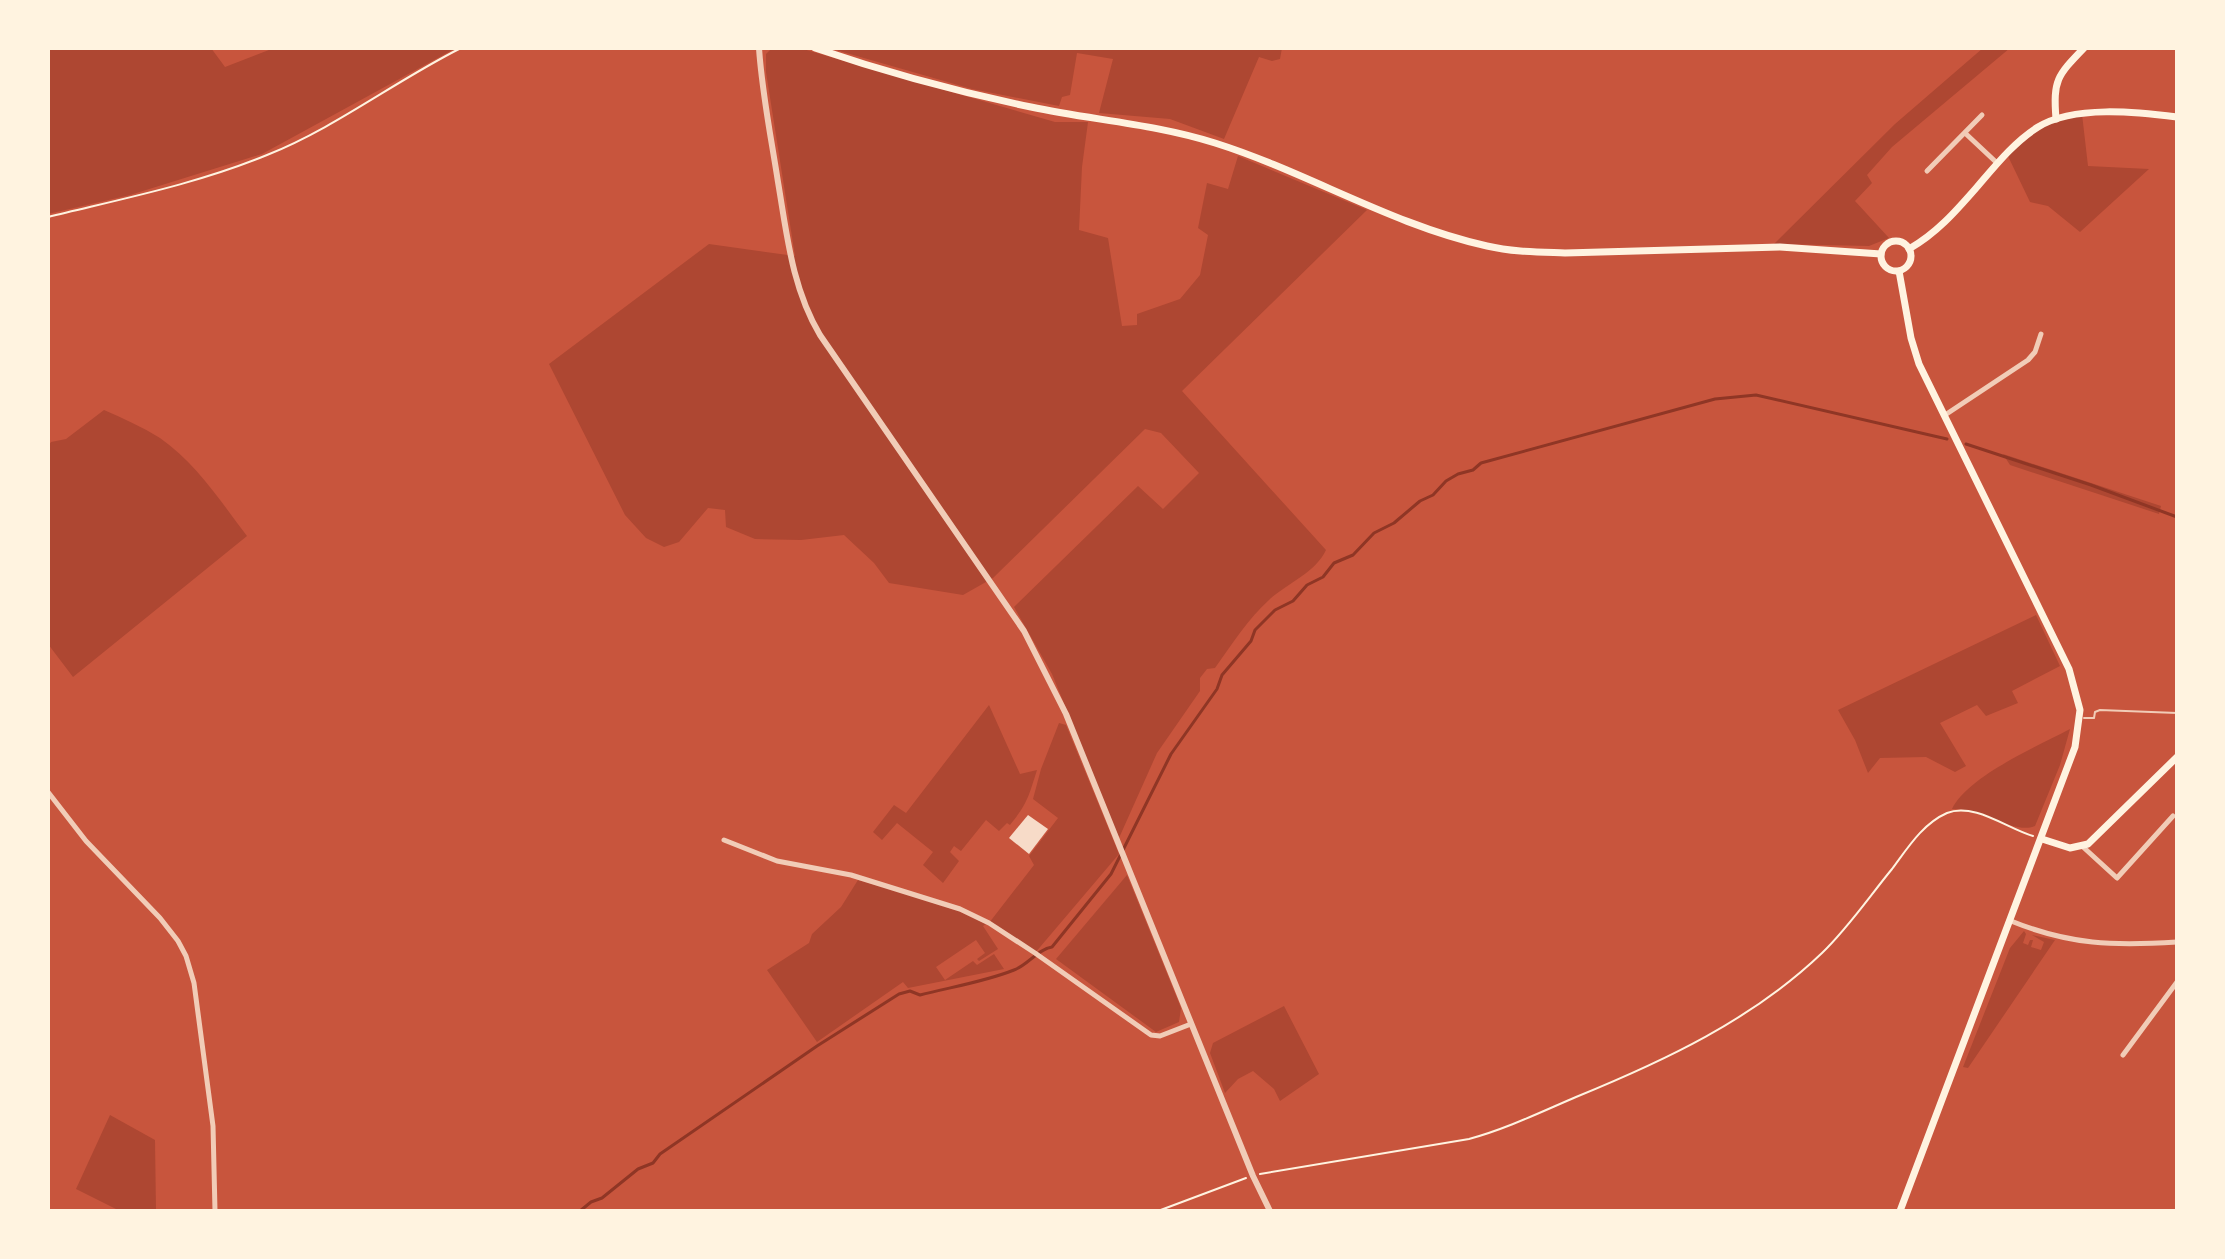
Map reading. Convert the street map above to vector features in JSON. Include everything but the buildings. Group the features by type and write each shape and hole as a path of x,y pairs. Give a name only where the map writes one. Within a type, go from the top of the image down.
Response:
{"main road":[{"path":"815,48 969,93 1182,135 1249,156 1420,225 1466,241 1507,250 1565,253 1780,247 1881,254"},
{"path":"2056,119 2055,85 2067,65 2084,48"},
{"path":"1909,249 1938,230 1997,163 2028,134 2056,119 2099,113 2177,117"},
{"path":"1892,242 1902,242 1909,249 1910,261 1899,271 1887,268 1881,254 1885,246 1892,242"},
{"path":"1899,271 1919,364 2069,669 2077,693 2080,718 2075,747 2042,839 1900,1211"},
{"path":"2042,839 2063,846 2082,846 2102,833 2177,757"}],"street":[{"path":"759,48 788,242 795,278 807,312 1024,631 1063,707 1253,1176 1270,1211"},
{"path":"1927,171 1982,115"},
{"path":"1965,133 1997,163"},
{"path":"1944,416 2028,360 2035,352 2041,334"},
{"path":"48,792 86,841 172,933 191,968 213,1126 215,1211"},
{"path":"2082,846 2117,878 2173,816"},
{"path":"724,840 777,861 851,875 947,903 989,923 1151,1035 1160,1036 1191,1024"},
{"path":"2011,921 2043,933 2101,944 2177,942"},
{"path":"2123,1055 2177,982"}],"lane":[{"path":"2080,718 2094,718 2096,711 2100,710 2177,713"}],"path":[{"path":"48,217 166,188 268,155 309,136 461,48"},
{"path":"1158,1211 1253,1176 1453,1143 1483,1135 1685,1050 1759,1002 1812,962 1840,933 1911,842 1933,821 1947,813 1969,811 2042,839"}],"shaded area":[{"path":"48,48 211,48 225,67 274,48 456,48 262,154 130,195 48,214"},
{"path":"772,48 803,49 1055,122 1088,122 1079,230 1108,238 1122,326 1137,325 1137,314 1180,299 1200,275 1208,235 1198,228 1207,183 1228,189 1238,156 1367,210 1182,391 1326,550 1309,571 1262,607 1215,668 1207,669 1200,678 1200,691 1157,753 1119,838 1052,674 1014,607 1138,486 1163,509 1199,473 1161,433 1145,429 993,578 963,595 889,583 874,563 844,535 801,540 755,539 726,527 725,510 708,508 679,542 664,547 646,538 625,515 549,364 709,244 795,256 766,72 766,54"},
{"path":"829,48 1282,48 1280,59 1272,61 1259,57 1224,139 1170,119 1099,113 1113,59 1077,53 1070,95 1062,97 1059,106 972,89"},
{"path":"1983,48 2010,48 1892,147 1867,175 1872,183 1855,201 1889,238 1869,246 1774,244 1895,124"},
{"path":"2082,114 2088,166 2149,169 2080,232 2048,206 2030,202 2006,152 2041,126"},
{"path":"104,410 146,430 173,448 207,484 247,536 73,677 48,644 48,447 51,442 66,439"},
{"path":"2003,454 2161,506 2159,514 2010,465"},
{"path":"2036,615 2060,666 2012,691 2018,703 1986,716 1977,705 1940,723 1966,766 1955,772 1926,757 1880,758 1868,773 1855,740 1838,710"},
{"path":"989,705 1020,774 1037,770 1027,799 1010,825 1007,823 999,831 986,820 961,851 954,846 950,852 959,861 943,883 923,865 933,852 897,823 882,840 873,832 894,805 906,813"},
{"path":"1059,723 1066,725 1119,854 1035,953 989,923 1034,865 1029,856 1058,818 1033,799"},
{"path":"2070,729 2060,765 2035,826 2017,827 1974,812 1952,809 1960,797 1988,774"},
{"path":"1127,875 1181,1008 1179,1022 1156,1032 1056,959"},
{"path":"858,880 946,905 986,924 983,926 998,949 979,961 977,959 985,953 976,940 936,967 945,980 973,961 977,965 994,954 1004,969 908,988 903,982 817,1042 767,970 809,943 812,934 841,907"},
{"path":"2024,931 2023,943 2028,945 2033,940 2031,947 2041,950 2044,942 2032,935 2055,940 1968,1068 1963,1067 2010,948"},
{"path":"1284,1006 1319,1074 1280,1101 1274,1089 1253,1071 1238,1079 1225,1093 1210,1053 1213,1043"},
{"path":"110,1115 155,1140 156,1211 120,1211 76,1189"}],"waterway":[{"path":"580,1211 817,1046 899,994 910,991 920,995 991,978 1019,968 1052,947 1111,874 1171,754 1217,689 1222,675 1251,641 1255,630 1275,610 1293,601 1307,585 1323,577 1334,563 1353,555 1374,533 1394,523 1458,474 1473,470 1481,463 1715,399 1756,395 1947,439"},
{"path":"1966,444 2177,517"}]}
